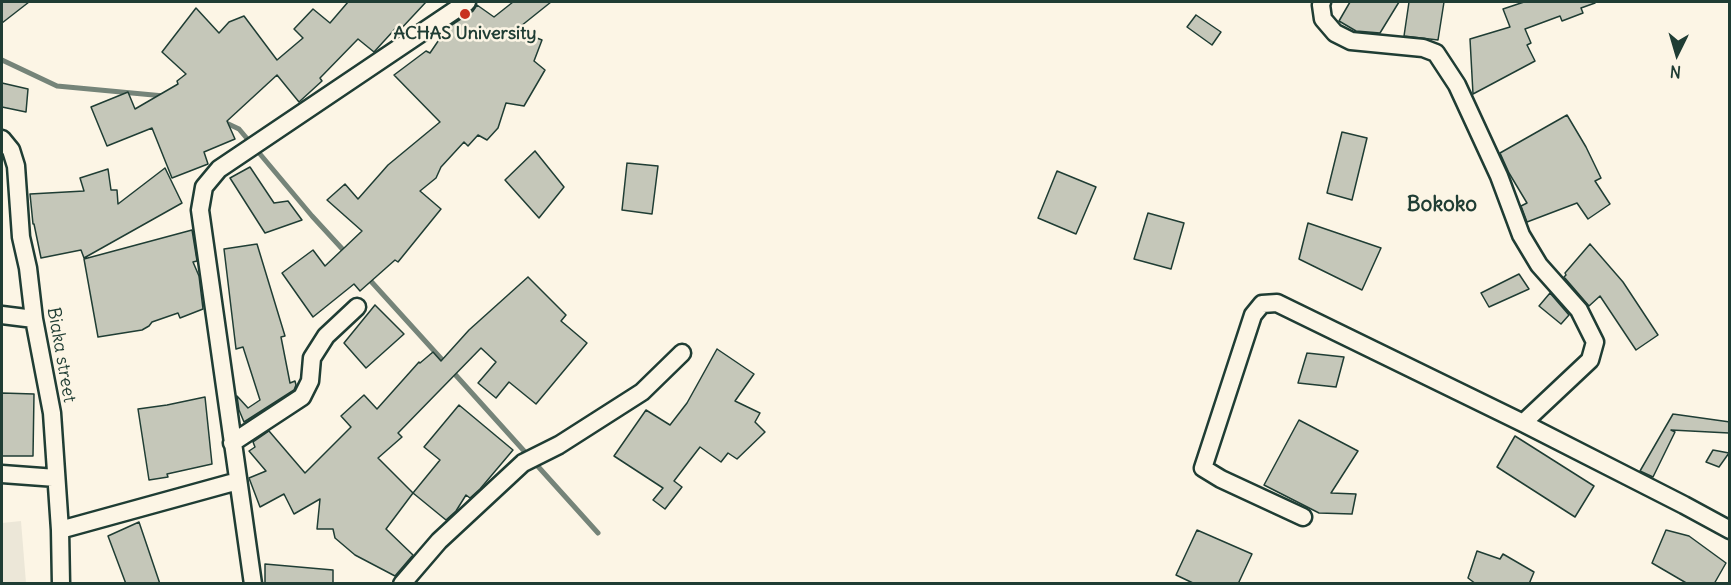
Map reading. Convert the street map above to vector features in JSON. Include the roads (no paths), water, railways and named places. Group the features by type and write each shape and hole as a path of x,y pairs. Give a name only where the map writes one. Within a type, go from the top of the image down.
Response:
{"street":[{"path":"254,584 200,210 204,187 219,169 467,2"},
{"path":"1322,2 1323,19 1335,33 1351,41 1423,48 1436,53 1457,85 1499,176 1521,235 1539,265 1579,310 1595,342 1590,360 1523,423"},
{"name":"Biaka street","path":"2,139 11,150 16,166 21,237 52,413 60,530 61,584"},
{"path":"1303,518 1203,468 1253,315 1262,304 1277,303 1523,423 1730,530"},
{"path":"232,443 302,397 310,381 312,358 326,336 357,307"},
{"path":"2,315 34,319"},
{"path":"402,584 439,541 523,463 559,445 642,392 682,353"},
{"path":"2,474 56,478"},
{"path":"60,530 238,481"}],"waterway":[{"path":"2,60 57,86 164,96"},
{"path":"222,121 239,129 346,253"},
{"path":"368,278 446,364"},
{"path":"452,371 598,533"}],"place":[{"name":"ACHAS University","path":"465,14"}],"district":[{"name":"Bokoko","path":"1442,205"}]}
